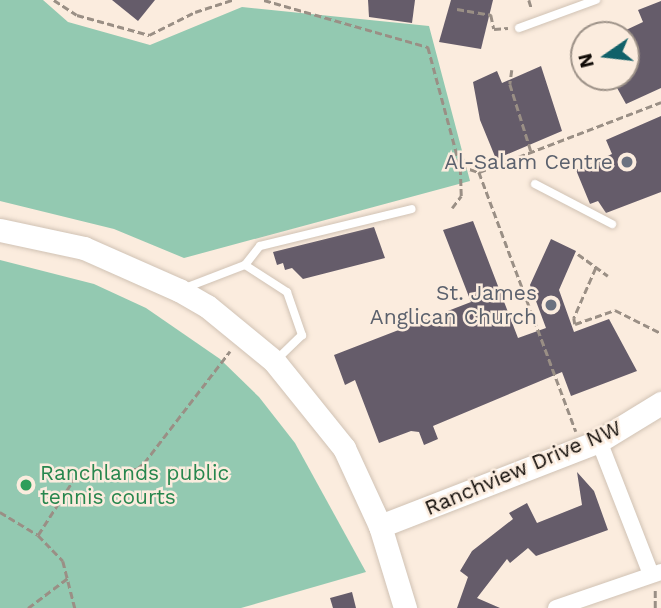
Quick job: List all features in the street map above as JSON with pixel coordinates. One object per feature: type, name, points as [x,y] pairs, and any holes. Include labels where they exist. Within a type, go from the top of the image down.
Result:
[{"type":"street","points":[[0,230],[84,248],[179,290],[245,335],[274,361],[344,448],[380,526],[405,608]]},
{"type":"street","name":"Ranchview Drive NW","points":[[380,526],[591,444],[661,403]]},
{"type":"street","points":[[556,608],[655,572],[591,444]]},
{"type":"lane","points":[[519,28],[596,0]]},
{"type":"lane","points":[[535,184],[612,223]]},
{"type":"lane","points":[[179,290],[245,265],[260,246],[412,209]]},
{"type":"lane","points":[[245,265],[287,292],[302,335],[274,361]]},
{"type":"path","points":[[54,0],[77,15],[149,35],[195,12],[233,0]]},
{"type":"path","points":[[264,0],[428,47],[460,166],[461,196],[452,208]]},
{"type":"path","points":[[457,9],[491,15],[494,29],[519,28]]},
{"type":"path","points":[[512,70],[510,84],[531,152]]},
{"type":"path","points":[[460,166],[479,173],[661,102]]},
{"type":"path","points":[[479,173],[591,444]]},
{"type":"path","points":[[578,254],[608,276]]},
{"type":"path","points":[[596,268],[573,318],[575,324],[615,310],[661,333]]},
{"type":"path","points":[[38,535],[74,479],[92,469],[137,470],[245,335]]},
{"type":"path","points":[[0,512],[38,535],[63,561],[75,608]]},
{"type":"path","points":[[28,608],[69,577]]},
{"type":"green space","points":[[0,0],[43,0],[68,22],[150,45],[242,7],[429,26],[470,181],[184,258],[114,229],[0,201]]},
{"type":"green space","points":[[0,260],[94,284],[146,308],[220,359],[259,397],[295,443],[366,572],[241,608],[0,608]]},
{"type":"building","points":[[112,0],[155,0],[138,21]]},
{"type":"building","points":[[368,0],[415,0],[412,23],[369,17]]},
{"type":"building","points":[[451,0],[493,0],[481,49],[439,42]]},
{"type":"building","points":[[661,1],[661,88],[626,104],[619,91],[640,91],[640,23],[643,22],[638,10]]},
{"type":"building","points":[[541,66],[562,131],[496,159],[480,120],[473,82],[497,71],[502,83]]},
{"type":"building","name":"Al-Salam Centre","points":[[661,116],[661,192],[606,213],[598,201],[590,204],[576,170],[612,154],[606,140]]},
{"type":"building","points":[[473,221],[518,338],[546,328],[530,285],[551,239],[576,251],[559,290],[574,332],[609,319],[637,371],[571,396],[562,372],[433,426],[438,439],[424,445],[419,432],[411,431],[379,443],[355,380],[345,385],[334,355],[471,302],[443,230]]},
{"type":"building","points":[[374,227],[385,258],[303,279],[292,268],[285,270],[283,263],[277,265],[273,252]]},
{"type":"building","points":[[577,472],[594,491],[608,530],[536,556],[528,548],[510,563],[507,559],[477,598],[500,608],[457,608],[468,577],[460,571],[472,551],[513,519],[509,513],[527,503],[537,523],[582,505]]},
{"type":"building","points":[[352,592],[356,608],[333,608],[330,598]]},
{"type":"place","name":"Al-Salam Centre","points":[[627,162]]},
{"type":"place","name":"St. James Anglican Church","points":[[551,305]]},
{"type":"place","name":"Ranchlands public tennis courts","points":[[26,485]]}]
